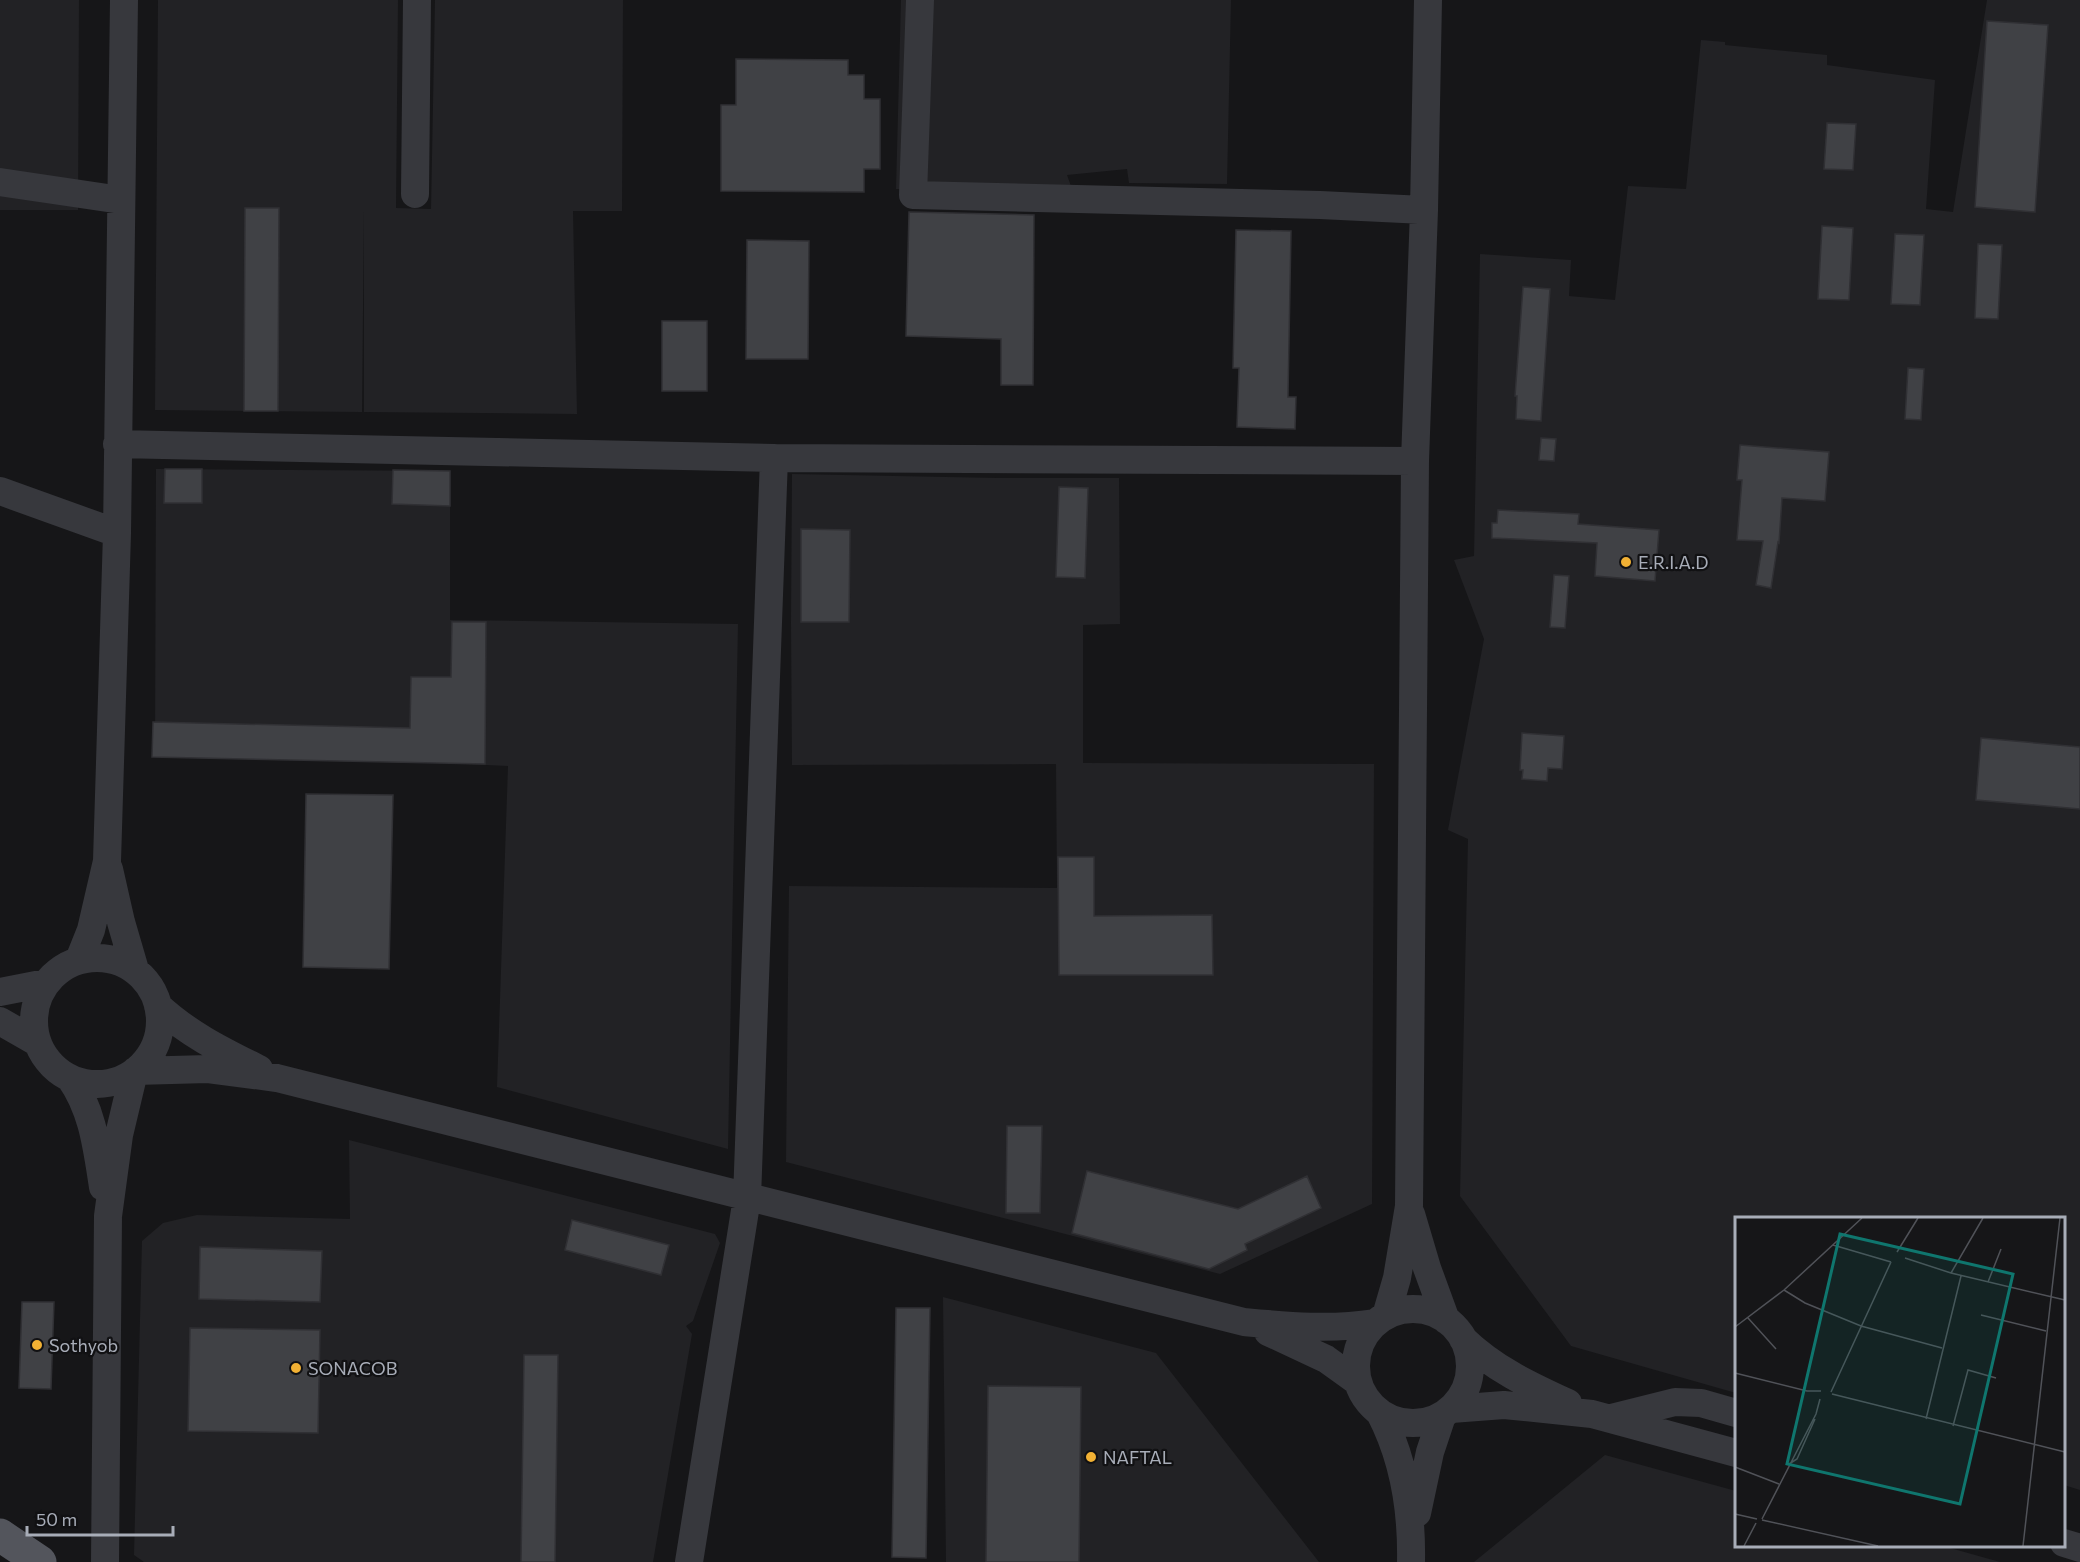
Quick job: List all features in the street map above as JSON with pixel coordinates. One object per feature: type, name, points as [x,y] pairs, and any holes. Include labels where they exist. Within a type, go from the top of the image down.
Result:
[{"type":"main road","points":[[0,1535],[40,1562]]},
{"type":"street","points":[[79,960],[91,930],[107,861],[117,533],[124,0]]},
{"type":"street","points":[[415,194],[417,0]]},
{"type":"street","points":[[920,0],[913,195],[1320,205],[1424,210]]},
{"type":"street","points":[[1428,0],[1424,210],[1415,461],[1409,1206],[1397,1278],[1380,1319],[1367,1333],[1357,1356],[1358,1382],[1366,1399],[1380,1413],[1391,1419],[1417,1424],[1447,1413],[1504,1405],[1600,1416],[1735,1452]]},
{"type":"street","points":[[0,182],[121,200]]},
{"type":"street","points":[[117,444],[774,458],[1415,461]]},
{"type":"street","points":[[689,1562],[747,1198],[774,458]]},
{"type":"street","points":[[0,491],[117,533]]},
{"type":"street","points":[[107,861],[135,970]]},
{"type":"street","points":[[70,1078],[96,1084],[122,1079],[145,1062],[157,1040],[160,1027],[158,1006],[152,989],[135,970],[125,964],[102,957],[79,960],[66,965],[46,983],[36,1006],[35,1031],[38,1043],[51,1064],[70,1078],[79,1091],[91,1123],[108,1216]]},
{"type":"street","points":[[0,992],[46,983]]},
{"type":"street","points":[[158,1006],[196,1036],[277,1078]]},
{"type":"street","points":[[0,1021],[38,1043]]},
{"type":"street","points":[[134,1072],[208,1069],[277,1078],[1244,1322],[1306,1328],[1341,1327],[1380,1319],[1404,1310],[1423,1310],[1455,1329],[1483,1357],[1505,1372],[1600,1416],[1675,1402],[1701,1403],[1735,1412]]},
{"type":"street","points":[[105,1562],[108,1216],[119,1136],[134,1072]]},
{"type":"street","points":[[1409,1206],[1427,1268],[1470,1363],[1466,1388],[1447,1413],[1425,1470],[1412,1551]]},
{"type":"street","points":[[1244,1322],[1317,1355],[1358,1382]]},
{"type":"street","points":[[1380,1413],[1402,1468],[1412,1551]]},
{"type":"shaded area","points":[[0,0],[79,0],[78,210],[0,210]]},
{"type":"shaded area","points":[[158,0],[398,0],[396,208],[431,209],[435,0],[623,0],[622,211],[573,211],[577,414],[364,412],[364,209],[362,412],[155,410]]},
{"type":"shaded area","points":[[901,0],[1231,0],[1227,184],[1129,183],[1127,169],[1067,175],[1072,189],[896,189]]},
{"type":"shaded area","points":[[1987,0],[2080,0],[2080,1490],[2065,1485],[2065,1217],[1735,1217],[1735,1393],[1571,1346],[1460,1196],[1468,839],[1448,830],[1484,639],[1454,560],[1474,556],[1480,254],[1571,260],[1569,296],[1615,300],[1628,186],[1686,189],[1701,40],[1725,42],[1725,45],[1827,55],[1827,65],[1935,80],[1926,209],[1953,212]]},
{"type":"shaded area","points":[[156,469],[450,471],[450,620],[738,624],[728,1149],[497,1087],[508,766],[152,757],[155,755]]},
{"type":"shaded area","points":[[792,474],[1119,478],[1120,624],[1083,625],[1083,763],[1374,764],[1372,1204],[1220,1274],[786,1162],[789,886],[1057,888],[1056,764],[792,765]]},
{"type":"shaded area","points":[[349,1140],[715,1234],[720,1243],[693,1321],[686,1326],[692,1334],[653,1562],[144,1562],[134,1555],[142,1241],[163,1223],[197,1215],[350,1219]]},
{"type":"shaded area","name":"NAFTAL","points":[[943,1297],[1156,1353],[1319,1562],[946,1562]]},
{"type":"shaded area","points":[[1605,1455],[1735,1491],[1735,1547],[1947,1547],[2000,1562],[1474,1562]]},
{"type":"building","points":[[1987,21],[2048,25],[2035,212],[1975,207]]},
{"type":"building","points":[[736,59],[848,60],[848,75],[864,75],[864,99],[880,99],[880,169],[864,169],[864,192],[721,191],[721,105],[736,105]]},
{"type":"building","points":[[1827,123],[1856,124],[1853,170],[1824,169]]},
{"type":"building","points":[[245,208],[279,208],[278,411],[244,411]]},
{"type":"building","points":[[909,212],[1034,215],[1033,385],[1001,385],[1001,339],[906,336]]},
{"type":"building","points":[[1822,226],[1853,228],[1849,300],[1818,299]]},
{"type":"building","points":[[1236,230],[1291,231],[1288,397],[1296,397],[1295,429],[1237,427],[1239,368],[1233,368]]},
{"type":"building","points":[[1895,234],[1924,235],[1920,305],[1891,304]]},
{"type":"building","points":[[747,240],[809,241],[808,359],[746,359]]},
{"type":"building","points":[[1978,244],[2002,245],[1998,319],[1975,318]]},
{"type":"building","points":[[1523,287],[1550,289],[1541,421],[1516,419],[1517,396],[1515,396]]},
{"type":"building","points":[[662,321],[707,321],[707,391],[662,391]]},
{"type":"building","points":[[1908,368],[1924,369],[1921,420],[1905,419]]},
{"type":"building","points":[[1541,438],[1556,439],[1554,461],[1539,460]]},
{"type":"building","points":[[1740,445],[1829,452],[1825,501],[1782,498],[1779,543],[1771,588],[1756,585],[1763,541],[1737,540],[1742,480],[1737,480]]},
{"type":"building","points":[[165,469],[202,469],[202,503],[164,503]]},
{"type":"building","points":[[393,470],[450,471],[450,506],[392,504]]},
{"type":"building","points":[[1059,487],[1088,488],[1085,578],[1056,577]]},
{"type":"building","points":[[1498,510],[1579,514],[1578,524],[1659,530],[1655,581],[1595,576],[1597,543],[1492,538],[1492,523],[1497,523]]},
{"type":"building","points":[[801,529],[850,530],[849,622],[801,622]]},
{"type":"building","points":[[1554,575],[1569,576],[1565,628],[1550,627]]},
{"type":"building","points":[[452,622],[486,622],[485,764],[152,757],[153,722],[410,728],[411,677],[451,677]]},
{"type":"building","points":[[1522,733],[1564,736],[1562,769],[1548,768],[1547,781],[1522,779],[1523,770],[1520,770]]},
{"type":"building","points":[[1981,738],[2080,747],[2080,809],[1976,800]]},
{"type":"building","points":[[306,794],[393,795],[389,969],[303,967]]},
{"type":"building","points":[[1058,857],[1094,857],[1094,916],[1212,915],[1213,975],[1059,975]]},
{"type":"building","points":[[1007,1126],[1042,1126],[1040,1213],[1006,1213]]},
{"type":"building","points":[[1087,1171],[1238,1209],[1307,1176],[1321,1208],[1245,1244],[1247,1250],[1209,1269],[1072,1233]]},
{"type":"building","points":[[572,1220],[669,1245],[661,1275],[565,1250]]},
{"type":"building","points":[[200,1247],[322,1251],[320,1302],[199,1299]]},
{"type":"building","name":"Sothyob","points":[[22,1302],[54,1302],[51,1389],[19,1388]]},
{"type":"building","points":[[896,1308],[930,1308],[926,1558],[892,1557]]},
{"type":"building","points":[[190,1328],[320,1330],[318,1433],[188,1431]]},
{"type":"building","points":[[524,1355],[558,1355],[555,1562],[521,1562]]},
{"type":"building","points":[[988,1386],[1081,1387],[1079,1562],[986,1562]]},
{"type":"place","name":"E.R.I.A.D","points":[[1626,562]]},
{"type":"place","name":"Sothyob","points":[[37,1345]]},
{"type":"place","name":"SONACOB","points":[[296,1368]]},
{"type":"place","name":"NAFTAL","points":[[1091,1457]]}]
